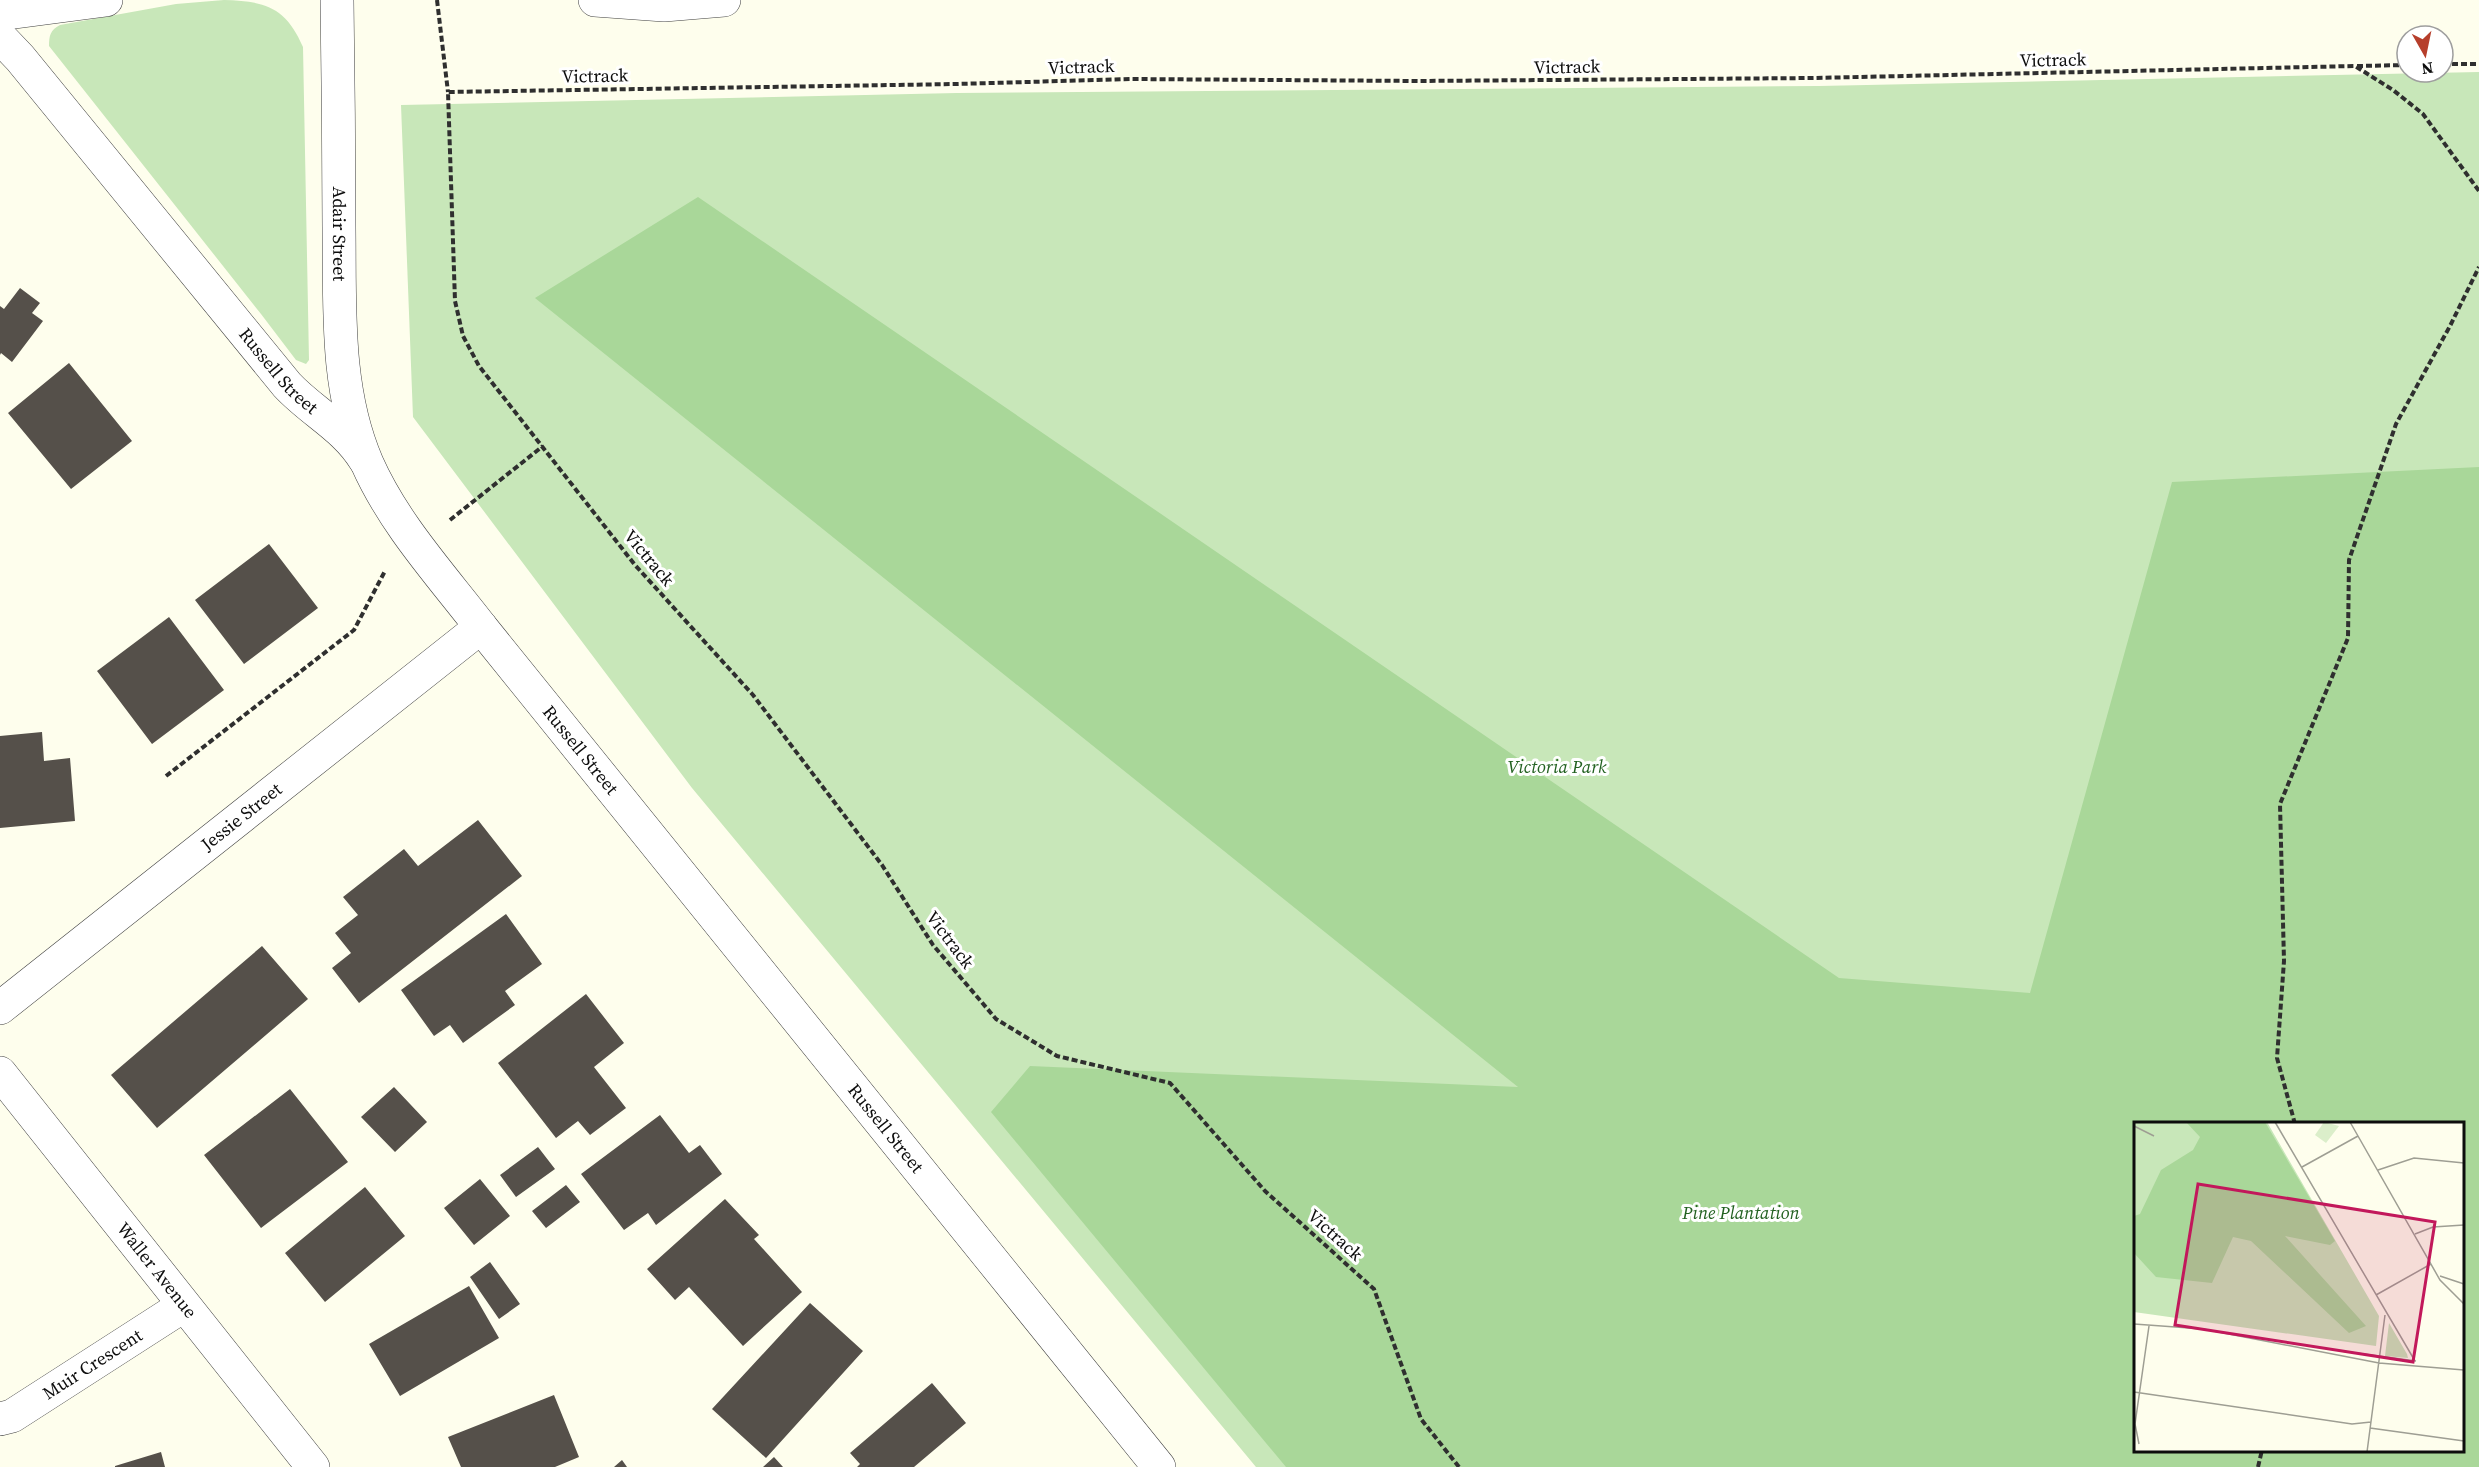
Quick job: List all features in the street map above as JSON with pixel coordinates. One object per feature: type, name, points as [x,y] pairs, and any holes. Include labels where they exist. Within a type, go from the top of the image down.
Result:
[{"type":"street","points":[[0,14],[106,0]]},
{"type":"street","name":"Adair Street","points":[[337,0],[342,361],[347,400],[368,464]]},
{"type":"street","points":[[594,0],[664,5],[724,0]]},
{"type":"street","name":"Russell Street","points":[[0,37],[28,68],[287,385],[307,404],[341,429],[358,448],[390,505],[416,544],[481,627],[1159,1467]]},
{"type":"street","name":"Jessie Street","points":[[0,1008],[481,627]]},
{"type":"street","name":"Waller Avenue","points":[[0,1073],[313,1467]]},
{"type":"street","name":"Muir Crescent","points":[[0,1419],[12,1416],[183,1306]]},
{"type":"path","points":[[437,0],[448,92]]},
{"type":"path","points":[[2455,64],[2479,64]]},
{"type":"path","name":"Victrack","points":[[1460,1467],[1421,1419],[1374,1288],[1266,1191],[1170,1083],[1057,1056],[996,1019],[933,945],[882,865],[753,695],[635,565],[479,366],[470,352],[458,320],[450,197],[448,92],[1131,79],[1418,81],[1825,78],[2395,65]]},
{"type":"path","points":[[2355,66],[2393,90],[2423,114],[2479,191]]},
{"type":"path","points":[[2294,1122],[2277,1058],[2284,961],[2280,804],[2348,638],[2349,560],[2396,424],[2450,326],[2479,267]]},
{"type":"path","points":[[166,776],[354,630],[389,563],[543,446]]},
{"type":"path","points":[[2259,1467],[2262,1452]]},
{"type":"green space","points":[[224,0],[251,2],[272,9],[289,23],[303,47],[309,360],[306,364],[296,360],[49,46],[51,34],[60,25],[176,4]]},
{"type":"green space","name":"Victoria Park","points":[[2479,72],[2479,1467],[1256,1467],[692,788],[413,417],[401,105],[957,93],[1819,86],[2395,74],[2395,84],[2455,84],[2455,73]]},
{"type":"green space","name":"Pine Plantation","points":[[698,197],[1839,978],[2030,993],[2172,482],[2479,467],[2479,1467],[1286,1467],[991,1112],[1030,1066],[1518,1087],[535,298]]},
{"type":"building","points":[[20,288],[40,303],[32,313],[43,321],[12,362],[1,353],[0,355],[0,306],[4,309]]},
{"type":"building","points":[[69,363],[132,441],[71,489],[8,413]]},
{"type":"building","points":[[269,544],[318,608],[244,664],[195,600]]},
{"type":"building","points":[[169,617],[224,690],[152,744],[97,671]]},
{"type":"building","points":[[42,732],[44,761],[70,758],[75,821],[0,828],[0,736]]},
{"type":"building","points":[[478,820],[522,876],[359,1003],[332,968],[351,953],[335,933],[358,915],[343,897],[404,849],[418,866]]},
{"type":"building","points":[[506,914],[542,964],[505,991],[515,1005],[463,1043],[450,1025],[434,1036],[401,990]]},
{"type":"building","points":[[262,946],[308,999],[157,1128],[111,1075]]},
{"type":"building","points":[[586,994],[624,1043],[594,1067],[626,1108],[590,1135],[578,1121],[556,1138],[498,1063]]},
{"type":"building","points":[[394,1087],[427,1122],[395,1152],[361,1117]]},
{"type":"building","points":[[290,1089],[348,1162],[261,1228],[204,1155]]},
{"type":"building","points":[[660,1115],[689,1153],[700,1145],[722,1174],[656,1225],[648,1213],[624,1230],[581,1174]]},
{"type":"building","points":[[538,1147],[555,1169],[516,1197],[500,1175]]},
{"type":"building","points":[[480,1179],[510,1216],[474,1245],[444,1208]]},
{"type":"building","points":[[566,1185],[580,1202],[546,1228],[532,1211]]},
{"type":"building","points":[[365,1187],[405,1236],[325,1302],[285,1253]]},
{"type":"building","points":[[725,1199],[759,1235],[754,1239],[802,1292],[743,1346],[689,1287],[675,1300],[647,1269]]},
{"type":"building","points":[[490,1262],[520,1304],[499,1319],[470,1277]]},
{"type":"building","points":[[469,1286],[499,1338],[400,1396],[369,1344]]},
{"type":"building","points":[[810,1303],[863,1351],[766,1458],[712,1409]]},
{"type":"building","points":[[932,1383],[966,1423],[914,1467],[857,1467],[860,1464],[850,1453]]},
{"type":"building","points":[[554,1395],[579,1457],[555,1467],[461,1467],[448,1437]]},
{"type":"building","points":[[161,1452],[165,1467],[115,1467],[115,1466]]},
{"type":"building","points":[[774,1457],[783,1467],[763,1467]]},
{"type":"building","points":[[622,1460],[627,1467],[614,1467]]}]
